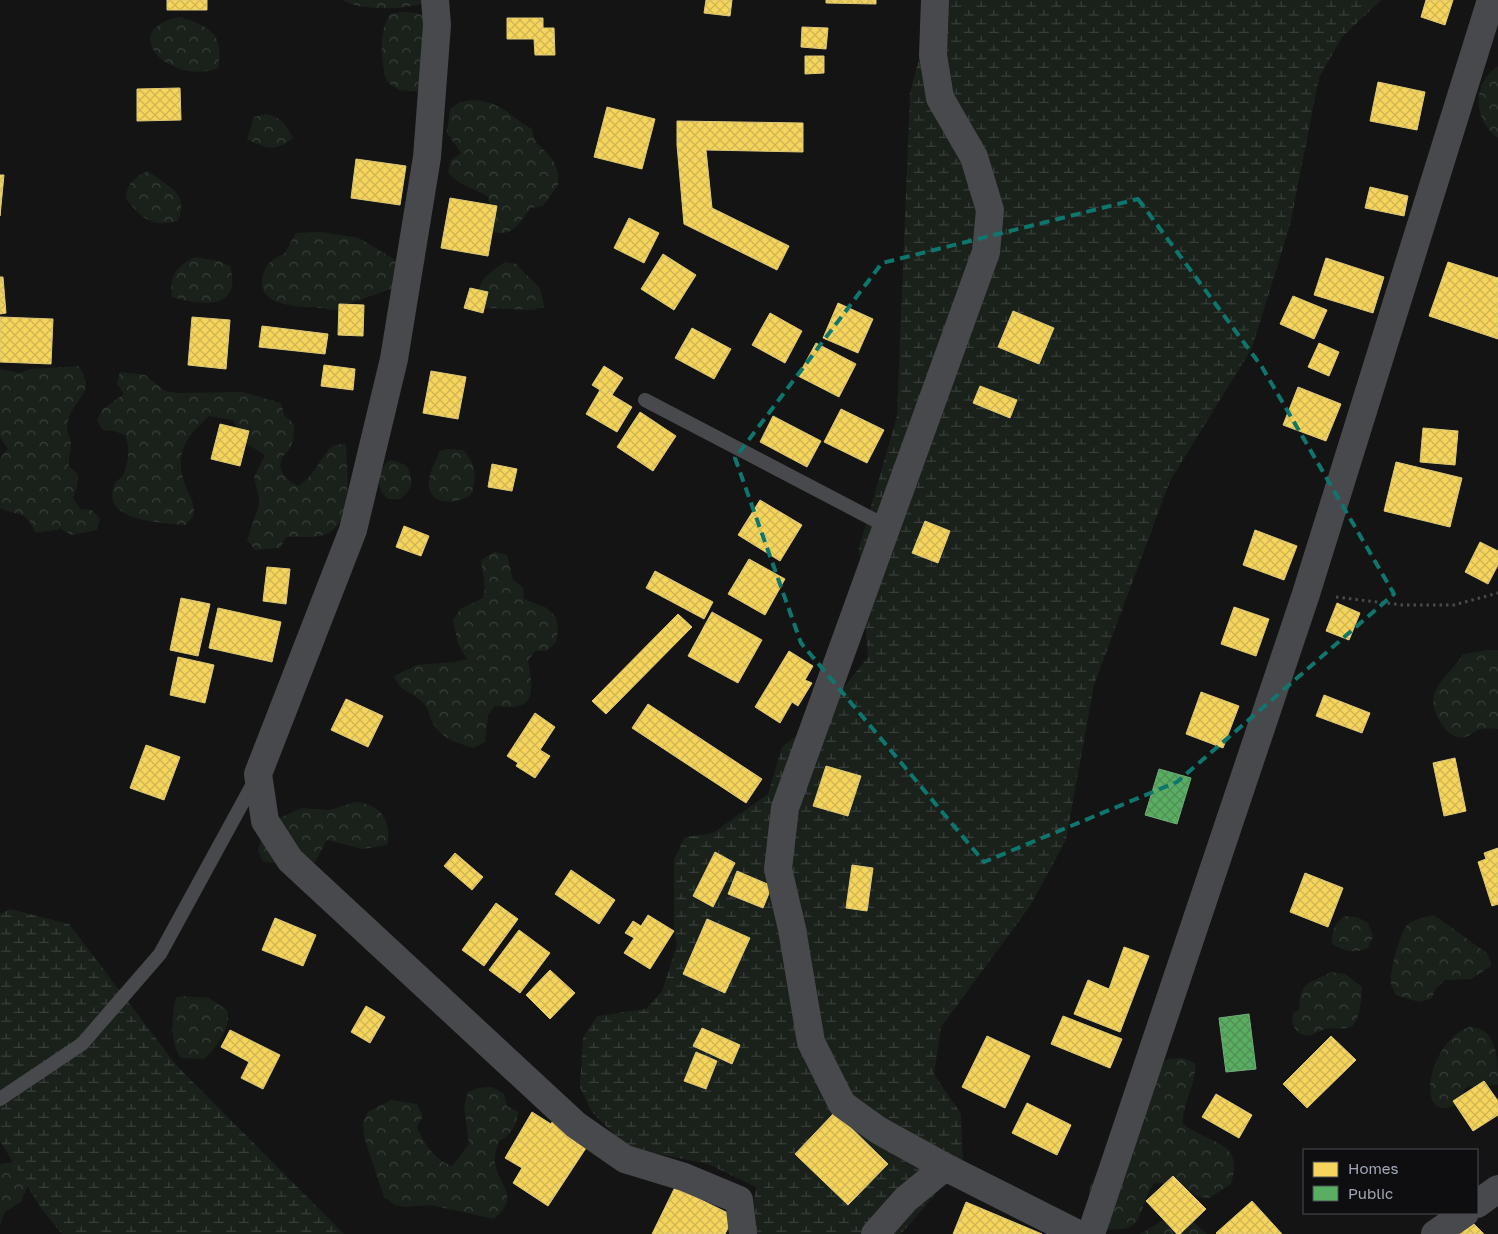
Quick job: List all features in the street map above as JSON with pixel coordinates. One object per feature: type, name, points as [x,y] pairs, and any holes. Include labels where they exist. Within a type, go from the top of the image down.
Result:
[{"type":"street","points":[[435,0],[437,25],[427,157],[394,359],[353,530],[258,774],[265,821],[290,860],[576,1125],[625,1159],[684,1176],[739,1200],[743,1234]]},
{"type":"street","points":[[935,0],[933,56],[940,98],[974,157],[990,210],[986,252],[785,808],[778,869],[792,928],[811,1042],[842,1104],[878,1130],[945,1167],[1078,1234]]},
{"type":"street","points":[[1091,1234],[1306,594],[1491,0]]},
{"type":"street","points":[[874,1234],[906,1199],[945,1167]]},
{"type":"street","points":[[1478,1203],[1498,1189]]},
{"type":"street","points":[[1435,1234],[1464,1214]]},
{"type":"lane","points":[[645,400],[886,526]]},
{"type":"lane","points":[[0,1099],[82,1044],[160,954],[258,774]]},
{"type":"path","points":[[1306,594],[1402,605],[1454,605],[1498,594]]},
{"type":"highlighted area","points":[[1138,199],[1262,367],[1394,594],[1177,782],[984,862],[801,643],[735,458],[882,263]]},
{"type":"green space","points":[[343,0],[429,0],[422,4],[399,8],[372,8],[350,4]]},
{"type":"green space","points":[[934,0],[1381,0],[1342,37],[1319,78],[1290,225],[1252,348],[1170,481],[1094,685],[1066,840],[1030,906],[941,1027],[934,1074],[961,1114],[963,1162],[901,1234],[748,1234],[756,1187],[708,1164],[628,1148],[591,1111],[580,1087],[583,1038],[597,1016],[646,1009],[662,991],[677,945],[674,931],[674,860],[685,837],[713,833],[768,794],[782,747],[820,717],[868,657],[859,548],[897,416],[910,93]]},
{"type":"green space","points":[[403,12],[417,13],[429,18],[423,92],[399,90],[387,82],[385,74],[382,38],[386,22],[390,14]]},
{"type":"green space","points":[[181,17],[207,28],[213,33],[219,46],[218,68],[200,72],[183,70],[168,63],[156,54],[151,43],[152,33],[161,23]]},
{"type":"green space","points":[[1498,66],[1498,138],[1484,122],[1478,102],[1483,82]]},
{"type":"green space","points":[[473,100],[499,107],[532,129],[535,141],[553,160],[558,172],[558,185],[543,206],[531,208],[516,227],[507,232],[493,232],[488,197],[457,181],[448,172],[451,160],[461,153],[447,133],[450,109],[460,102]]},
{"type":"green space","points":[[266,114],[276,117],[283,122],[293,138],[271,148],[247,139],[254,117]]},
{"type":"green space","points":[[148,171],[169,186],[179,196],[181,211],[178,221],[161,223],[148,220],[126,199],[132,182]]},
{"type":"green space","points":[[321,232],[359,238],[405,266],[403,285],[353,302],[344,310],[292,306],[272,300],[262,286],[264,271],[268,265],[276,257],[284,254],[296,233]]},
{"type":"green space","points":[[195,257],[219,261],[230,266],[232,281],[230,291],[225,298],[216,302],[206,303],[172,297],[171,290],[175,272],[183,264]]},
{"type":"green space","points":[[505,262],[517,264],[535,282],[541,291],[544,307],[532,310],[485,308],[478,299],[482,281],[489,273]]},
{"type":"green space","points":[[79,366],[84,375],[85,389],[71,413],[67,428],[71,444],[69,467],[78,474],[73,498],[80,509],[92,510],[100,519],[97,530],[72,535],[61,529],[35,533],[29,520],[25,517],[0,508],[0,458],[8,449],[0,437],[0,369],[19,373],[31,369]]},
{"type":"green space","points":[[120,372],[145,375],[165,391],[178,393],[243,392],[281,403],[284,415],[294,424],[294,436],[289,449],[282,458],[281,468],[287,479],[298,486],[309,477],[333,445],[346,444],[347,497],[340,522],[332,531],[320,536],[286,537],[280,548],[255,550],[247,540],[260,502],[254,477],[265,455],[244,442],[233,420],[209,416],[192,433],[183,450],[181,459],[183,480],[194,509],[186,525],[150,521],[124,513],[116,506],[112,497],[115,484],[123,474],[127,463],[127,440],[125,435],[114,431],[102,430],[97,419],[103,409],[124,394],[117,384]]},
{"type":"green space","points":[[447,449],[463,450],[473,465],[475,477],[471,495],[458,501],[450,502],[437,499],[429,489],[429,481],[435,462],[440,451]]},
{"type":"green space","points":[[391,460],[406,465],[411,479],[408,491],[400,499],[388,499],[379,483],[382,468]]},
{"type":"green space","points":[[494,552],[507,555],[513,580],[523,587],[524,599],[547,608],[556,617],[558,629],[556,642],[547,651],[535,651],[528,661],[531,683],[529,698],[525,703],[518,706],[495,706],[488,715],[485,742],[473,748],[449,739],[439,732],[424,704],[417,697],[399,686],[394,676],[417,665],[467,659],[458,644],[453,620],[460,609],[483,598],[484,584],[481,560]]},
{"type":"green space","points":[[1498,650],[1498,729],[1479,730],[1462,738],[1450,734],[1444,728],[1435,712],[1433,702],[1438,686],[1463,654]]},
{"type":"green space","points":[[355,802],[372,806],[383,815],[388,828],[387,845],[363,849],[327,840],[315,862],[302,865],[263,862],[258,851],[261,840],[277,819],[302,808],[330,810]]},
{"type":"green space","points":[[10,909],[69,924],[177,1066],[344,1234],[62,1234],[41,1208],[0,1141],[0,914]]},
{"type":"green space","points":[[1434,915],[1488,954],[1491,966],[1471,979],[1445,980],[1436,988],[1431,999],[1419,1002],[1396,995],[1391,984],[1392,971],[1405,928],[1408,924],[1420,918]]},
{"type":"green space","points":[[1344,916],[1357,917],[1368,923],[1373,936],[1368,948],[1350,951],[1332,944],[1334,929]]},
{"type":"green space","points":[[1331,972],[1345,974],[1362,987],[1357,1018],[1353,1025],[1347,1028],[1329,1028],[1312,1035],[1302,1035],[1296,1030],[1292,1018],[1293,1013],[1299,1010],[1304,987]]},
{"type":"green space","points":[[181,996],[209,998],[227,1010],[227,1023],[222,1037],[204,1059],[181,1058],[177,1052],[173,1037],[172,1021],[176,998]]},
{"type":"green space","points":[[1470,1027],[1486,1033],[1495,1047],[1498,1085],[1468,1086],[1464,1090],[1460,1103],[1445,1108],[1435,1104],[1431,1094],[1431,1080],[1435,1063],[1444,1048],[1456,1035]]},
{"type":"green space","points":[[1182,1058],[1195,1063],[1194,1079],[1183,1116],[1183,1124],[1222,1145],[1229,1151],[1233,1159],[1234,1169],[1231,1184],[1209,1198],[1198,1197],[1178,1184],[1154,1183],[1134,1224],[1124,1229],[1106,1230],[1089,1216],[1089,1190],[1111,1139],[1158,1065],[1168,1059]]},
{"type":"green space","points":[[492,1087],[504,1094],[507,1106],[518,1112],[513,1130],[499,1141],[495,1158],[495,1164],[507,1198],[502,1211],[494,1219],[431,1205],[406,1207],[395,1205],[384,1197],[364,1137],[363,1123],[368,1112],[391,1100],[417,1104],[423,1116],[417,1127],[423,1139],[435,1156],[452,1166],[469,1144],[464,1106],[468,1092],[479,1088]]},
{"type":"green space","points":[[14,1162],[31,1178],[21,1202],[5,1212],[0,1225],[0,1164]]},
{"type":"green space","points":[[1184,1214],[1207,1234],[1140,1234],[1171,1216]]},
{"type":"building: Homes","points":[[167,0],[207,0],[207,10],[167,10]]},
{"type":"building: Homes","points":[[706,0],[732,0],[730,16],[704,13]]},
{"type":"building: Homes","points":[[826,0],[876,0],[876,4],[826,3]]},
{"type":"building: Homes","points":[[1426,0],[1453,0],[1445,25],[1421,17]]},
{"type":"building: Homes","points":[[507,18],[543,18],[543,28],[554,28],[555,55],[535,55],[534,39],[507,39]]},
{"type":"building: Homes","points":[[802,27],[828,28],[826,49],[801,47]]},
{"type":"building: Homes","points":[[805,56],[824,56],[824,73],[805,74]]},
{"type":"building: Homes","points":[[1378,82],[1425,92],[1417,130],[1370,121]]},
{"type":"building: Homes","points":[[180,88],[181,120],[137,121],[137,89]]},
{"type":"building: Homes","points":[[607,107],[655,119],[642,169],[594,157]]},
{"type":"building: Homes","points":[[677,121],[803,123],[803,152],[706,150],[712,208],[789,246],[777,270],[684,224],[677,145]]},
{"type":"building: Homes","points":[[356,159],[406,166],[400,205],[351,198]]},
{"type":"building: Homes","points":[[0,175],[4,175],[0,216]]},
{"type":"building: Homes","points":[[1370,187],[1408,196],[1404,216],[1365,208]]},
{"type":"building: Homes","points":[[450,198],[497,206],[488,256],[441,248]]},
{"type":"building: Homes","points":[[629,218],[659,233],[644,263],[614,248]]},
{"type":"building: Homes","points":[[663,254],[696,275],[674,310],[641,289]]},
{"type":"building: Homes","points":[[1326,258],[1384,277],[1373,313],[1314,295]]},
{"type":"building: Homes","points":[[1448,262],[1498,278],[1498,339],[1429,316]]},
{"type":"building: Homes","points":[[0,277],[3,277],[6,313],[0,314]]},
{"type":"building: Homes","points":[[470,288],[488,292],[483,313],[464,308]]},
{"type":"building: Homes","points":[[1293,296],[1327,310],[1314,339],[1280,324]]},
{"type":"building: Homes","points":[[838,303],[873,319],[858,353],[823,338]]},
{"type":"building: Homes","points":[[339,304],[364,305],[363,336],[338,335]]},
{"type":"building: Homes","points":[[1013,311],[1054,328],[1039,364],[998,347]]},
{"type":"building: Homes","points":[[770,313],[802,331],[785,363],[752,345]]},
{"type":"building: Homes","points":[[0,317],[53,319],[51,364],[0,362]]},
{"type":"building: Homes","points":[[192,317],[230,320],[226,369],[188,365]]},
{"type":"building: Homes","points":[[262,326],[328,334],[325,354],[259,347]]},
{"type":"building: Homes","points":[[692,328],[731,349],[714,379],[675,358]]},
{"type":"building: Homes","points":[[816,343],[856,364],[839,397],[798,376]]},
{"type":"building: Homes","points":[[1319,343],[1339,352],[1329,376],[1308,367]]},
{"type":"building: Homes","points":[[324,365],[355,369],[353,390],[321,386]]},
{"type":"building: Homes","points":[[604,366],[623,378],[612,395],[632,407],[617,432],[586,414],[600,390],[592,385]]},
{"type":"building: Homes","points":[[431,371],[466,377],[458,419],[423,413]]},
{"type":"building: Homes","points":[[980,386],[1017,400],[1010,418],[973,403]]},
{"type":"building: Homes","points":[[1298,387],[1341,404],[1326,441],[1283,425]]},
{"type":"building: Homes","points":[[841,409],[884,430],[867,463],[824,442]]},
{"type":"building: Homes","points":[[640,412],[676,436],[653,471],[617,447]]},
{"type":"building: Homes","points":[[773,416],[821,441],[807,467],[760,442]]},
{"type":"building: Homes","points":[[220,424],[249,431],[240,466],[211,459]]},
{"type":"building: Homes","points":[[1423,428],[1458,431],[1455,465],[1420,462]]},
{"type":"building: Homes","points":[[1396,462],[1462,478],[1450,527],[1384,511]]},
{"type":"building: Homes","points":[[492,464],[517,469],[512,491],[488,487]]},
{"type":"building: Homes","points":[[760,500],[802,525],[780,561],[738,535]]},
{"type":"building: Homes","points":[[925,521],[950,531],[938,563],[912,553]]},
{"type":"building: Homes","points":[[404,526],[429,536],[421,556],[396,547]]},
{"type":"building: Homes","points":[[1255,530],[1297,546],[1284,580],[1243,565]]},
{"type":"building: Homes","points":[[1480,542],[1498,551],[1498,565],[1488,584],[1465,572]]},
{"type":"building: Homes","points":[[749,559],[785,579],[765,615],[728,594]]},
{"type":"building: Homes","points":[[267,567],[290,569],[286,604],[263,601]]},
{"type":"building: Homes","points":[[655,571],[713,602],[704,619],[646,588]]},
{"type":"building: Homes","points":[[181,598],[210,604],[198,656],[170,650]]},
{"type":"building: Homes","points":[[1337,603],[1360,613],[1349,640],[1326,631]]},
{"type":"building: Homes","points":[[1234,607],[1269,619],[1256,656],[1221,644]]},
{"type":"building: Homes","points":[[218,608],[281,622],[272,662],[209,648]]},
{"type":"building: Homes","points":[[712,612],[762,640],[738,683],[688,656]]},
{"type":"building: Homes","points":[[678,614],[692,627],[606,714],[592,701]]},
{"type":"building: Homes","points":[[789,651],[813,666],[805,680],[812,683],[798,706],[792,702],[780,723],[755,707]]},
{"type":"building: Homes","points":[[178,657],[214,665],[205,703],[170,695]]},
{"type":"building: Homes","points":[[1201,692],[1239,706],[1223,748],[1186,734]]},
{"type":"building: Homes","points":[[1324,695],[1370,713],[1362,733],[1316,716]]},
{"type":"building: Homes","points":[[346,699],[383,716],[368,747],[331,730]]},
{"type":"building: Homes","points":[[648,704],[762,779],[746,803],[632,728]]},
{"type":"building: Homes","points":[[535,713],[555,727],[540,750],[550,756],[535,778],[516,766],[518,763],[507,756]]},
{"type":"building: Homes","points":[[146,745],[180,757],[164,800],[130,788]]},
{"type":"building: Homes","points":[[1455,758],[1466,811],[1444,816],[1433,763]]},
{"type":"building: Homes","points":[[826,766],[861,776],[848,816],[813,806]]},
{"type":"building: Homes","points":[[1498,848],[1498,904],[1492,906],[1478,862],[1486,859],[1484,853]]},
{"type":"building: Homes","points":[[715,852],[735,863],[713,907],[693,896]]},
{"type":"building: Homes","points":[[455,853],[483,877],[472,890],[444,866]]},
{"type":"building: Homes","points":[[852,865],[873,868],[867,911],[846,908]]},
{"type":"building: Homes","points":[[571,870],[615,900],[599,924],[555,894]]},
{"type":"building: Homes","points":[[737,871],[772,886],[763,908],[728,894]]},
{"type":"building: Homes","points":[[1305,873],[1343,888],[1328,927],[1290,912]]},
{"type":"building: Homes","points":[[496,903],[518,919],[484,966],[462,950]]},
{"type":"building: Homes","points":[[648,915],[674,931],[650,969],[624,953],[634,938],[625,933],[633,921],[641,926]]},
{"type":"building: Homes","points":[[275,918],[316,935],[303,966],[262,950]]},
{"type":"building: Homes","points":[[707,919],[750,938],[725,993],[683,974]]},
{"type":"building: Homes","points":[[519,930],[550,953],[520,993],[489,970]]},
{"type":"building: Homes","points":[[1124,947],[1149,956],[1120,1032],[1074,1014],[1088,980],[1109,989]]},
{"type":"building: Homes","points":[[550,970],[575,993],[550,1019],[526,995]]},
{"type":"building: Homes","points":[[366,1006],[385,1017],[370,1043],[351,1032]]},
{"type":"building: Homes","points":[[1063,1016],[1122,1039],[1110,1068],[1051,1044]]},
{"type":"building: Homes","points":[[702,1028],[740,1045],[732,1064],[693,1046]]},
{"type":"building: Homes","points":[[230,1030],[280,1055],[263,1089],[241,1078],[249,1062],[221,1047]]},
{"type":"building: Homes","points":[[987,1036],[1030,1056],[1005,1108],[962,1087]]},
{"type":"building: Homes","points":[[1331,1036],[1356,1060],[1307,1108],[1283,1084]]},
{"type":"building: Homes","points":[[696,1052],[717,1061],[706,1089],[684,1081]]},
{"type":"building: Homes","points":[[1484,1081],[1498,1101],[1498,1115],[1473,1131],[1453,1101]]},
{"type":"building: Homes","points":[[1216,1094],[1252,1115],[1239,1138],[1202,1117]]},
{"type":"building: Homes","points":[[1027,1103],[1071,1125],[1057,1155],[1012,1133]]},
{"type":"building: Homes","points":[[532,1112],[551,1124],[552,1122],[588,1145],[548,1206],[513,1183],[522,1168],[505,1158]]},
{"type":"building: Homes","points":[[835,1112],[888,1164],[848,1205],[795,1154]]},
{"type":"building: Homes","points":[[1173,1176],[1206,1209],[1180,1234],[1177,1234],[1146,1201]]},
{"type":"building: Homes","points":[[675,1187],[734,1216],[725,1234],[652,1234]]},
{"type":"building: Homes","points":[[1252,1201],[1282,1234],[1216,1233]]},
{"type":"building: Homes","points":[[966,1202],[1042,1234],[953,1234]]},
{"type":"building: Homes","points":[[1472,1222],[1484,1234],[1459,1234]]},
{"type":"building: Public","points":[[1159,769],[1191,778],[1177,824],[1145,815]]},
{"type":"building: Public","points":[[1249,1014],[1256,1069],[1226,1072],[1219,1018]]}]
